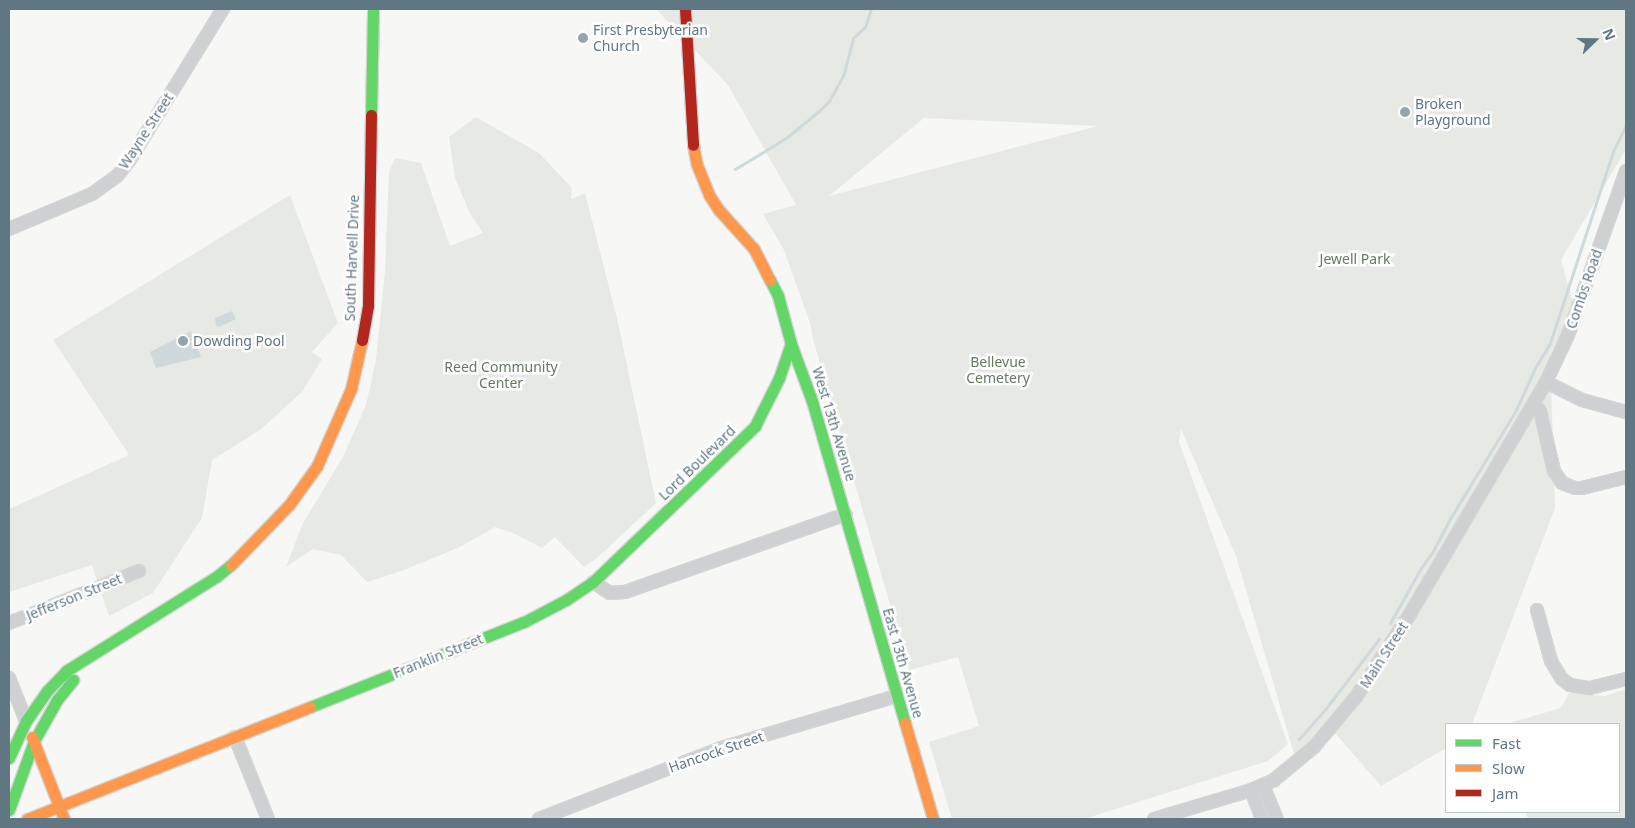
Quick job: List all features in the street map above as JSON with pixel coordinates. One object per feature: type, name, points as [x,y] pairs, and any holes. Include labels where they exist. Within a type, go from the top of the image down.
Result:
[{"type":"street","name":"Wayne Street","points":[[9,229],[92,194],[117,176],[129,161],[223,9]]},
{"type":"street","name":"South Harvell Drive","points":[[9,758],[26,721],[47,691],[66,671],[111,641],[216,577],[255,544],[303,487],[317,466],[340,419],[359,360],[368,304],[373,9]]},
{"type":"street","name":"West 13th Avenue","points":[[685,9],[692,130],[697,165],[709,195],[718,209],[762,261],[778,296],[791,344],[812,401],[846,514]]},
{"type":"street","name":"Combs Road","points":[[1534,403],[1568,335],[1626,171]]},
{"type":"street","name":"Lord Boulevard","points":[[593,582],[614,564],[755,426],[779,378],[791,344]]},
{"type":"street","points":[[1546,382],[1599,406],[1626,412]]},
{"type":"street","points":[[1534,403],[1540,411],[1554,471],[1562,483],[1575,488],[1582,488],[1626,477]]},
{"type":"street","name":"Main Street","points":[[1154,819],[1264,785],[1288,771],[1332,728],[1364,686],[1407,619],[1534,403]]},
{"type":"street","points":[[593,582],[610,593],[625,592],[846,514]]},
{"type":"street","name":"East 13th Avenue","points":[[846,514],[934,819]]},
{"type":"street","name":"Jefferson Street","points":[[9,623],[139,571]]},
{"type":"street","name":"Franklin Street","points":[[27,819],[524,622],[554,608],[593,582]]},
{"type":"street","points":[[1537,610],[1551,661],[1562,679],[1570,685],[1590,688],[1626,679]]},
{"type":"street","name":"South Harvell Drive","points":[[9,810],[34,740],[57,700],[70,683],[111,641]]},
{"type":"street","points":[[9,678],[64,819]]},
{"type":"street","name":"Hancock Street","points":[[539,819],[722,748],[897,696]]},
{"type":"street","points":[[235,737],[268,819]]},
{"type":"street","points":[[1264,785],[1277,819]]},
{"type":"street","points":[[1251,790],[1262,819]]},
{"type":"green space","points":[[656,9],[1626,9],[1626,149],[1561,260],[1575,309],[1550,354],[1555,508],[1472,723],[1445,723],[1445,749],[1381,786],[1327,724],[1295,757],[1236,556],[1181,429],[1179,442],[1288,744],[1268,761],[1084,819],[952,819],[929,742],[979,726],[958,657],[909,670],[814,343],[810,323],[784,250],[763,214],[796,205],[728,85]],"holes":[[[924,118],[1098,126],[829,196]]]},
{"type":"green space","name":"Reed Community Center","points":[[476,117],[539,153],[572,188],[571,199],[585,193],[617,318],[656,503],[597,558],[584,567],[555,537],[542,548],[513,533],[495,527],[460,547],[404,570],[367,582],[341,555],[313,549],[286,567],[303,523],[343,457],[366,405],[376,360],[385,271],[389,172],[395,158],[421,163],[450,246],[483,233],[470,214],[455,178],[449,137]]},
{"type":"green space","points":[[290,195],[338,323],[312,352],[322,359],[303,391],[260,430],[212,460],[202,518],[153,593],[109,616],[92,565],[9,592],[9,509],[129,455],[53,340]]},
{"type":"green space","points":[[1626,689],[1626,819],[1528,819],[1526,813],[1620,813],[1620,723],[1509,723],[1561,708],[1569,693],[1605,696]]},
{"type":"shaded area","points":[[232,311],[236,319],[219,327],[216,325],[215,318]]},
{"type":"shaded area","name":"Dowding Pool","points":[[191,331],[201,357],[156,368],[150,352]]},
{"type":"waterway","points":[[735,169],[786,138],[829,101],[843,76],[853,38],[865,27],[871,9]]},
{"type":"waterway","points":[[1390,623],[1516,410],[1535,368],[1550,343],[1613,151],[1626,125]]},
{"type":"waterway","points":[[1299,739],[1327,707],[1379,639]]},
{"type":"traffic: fast","points":[[371,115],[373,9]]},
{"type":"traffic: fast","points":[[770,280],[778,296],[791,344],[812,401],[905,723]]},
{"type":"traffic: fast","points":[[310,707],[524,622],[566,600],[593,582],[755,426],[779,378],[791,344]]},
{"type":"traffic: fast","points":[[9,758],[26,721],[47,691],[66,671],[216,577],[231,565]]},
{"type":"traffic: fast","points":[[9,810],[34,741],[57,700],[73,680]]},
{"type":"traffic: slow","points":[[693,145],[697,165],[709,195],[718,209],[754,249],[770,280]]},
{"type":"traffic: slow","points":[[231,565],[289,505],[317,466],[351,389],[362,340]]},
{"type":"traffic: slow","points":[[27,819],[310,707]]},
{"type":"traffic: slow","points":[[905,723],[933,819]]},
{"type":"traffic: slow","points":[[32,737],[64,819]]},
{"type":"traffic: jam","points":[[685,9],[693,145]]},
{"type":"traffic: jam","points":[[362,340],[368,305],[371,115]]},
{"type":"place","name":"First Presbyterian Church","points":[[583,38]]},
{"type":"place","name":"Broken Playground","points":[[1405,112]]},
{"type":"place","name":"Dowding Pool","points":[[183,341]]},
{"type":"park label","name":"Jewell Park","points":[[1355,259]]},
{"type":"park label","name":"Bellevue Cemetery","points":[[998,370]]}]
